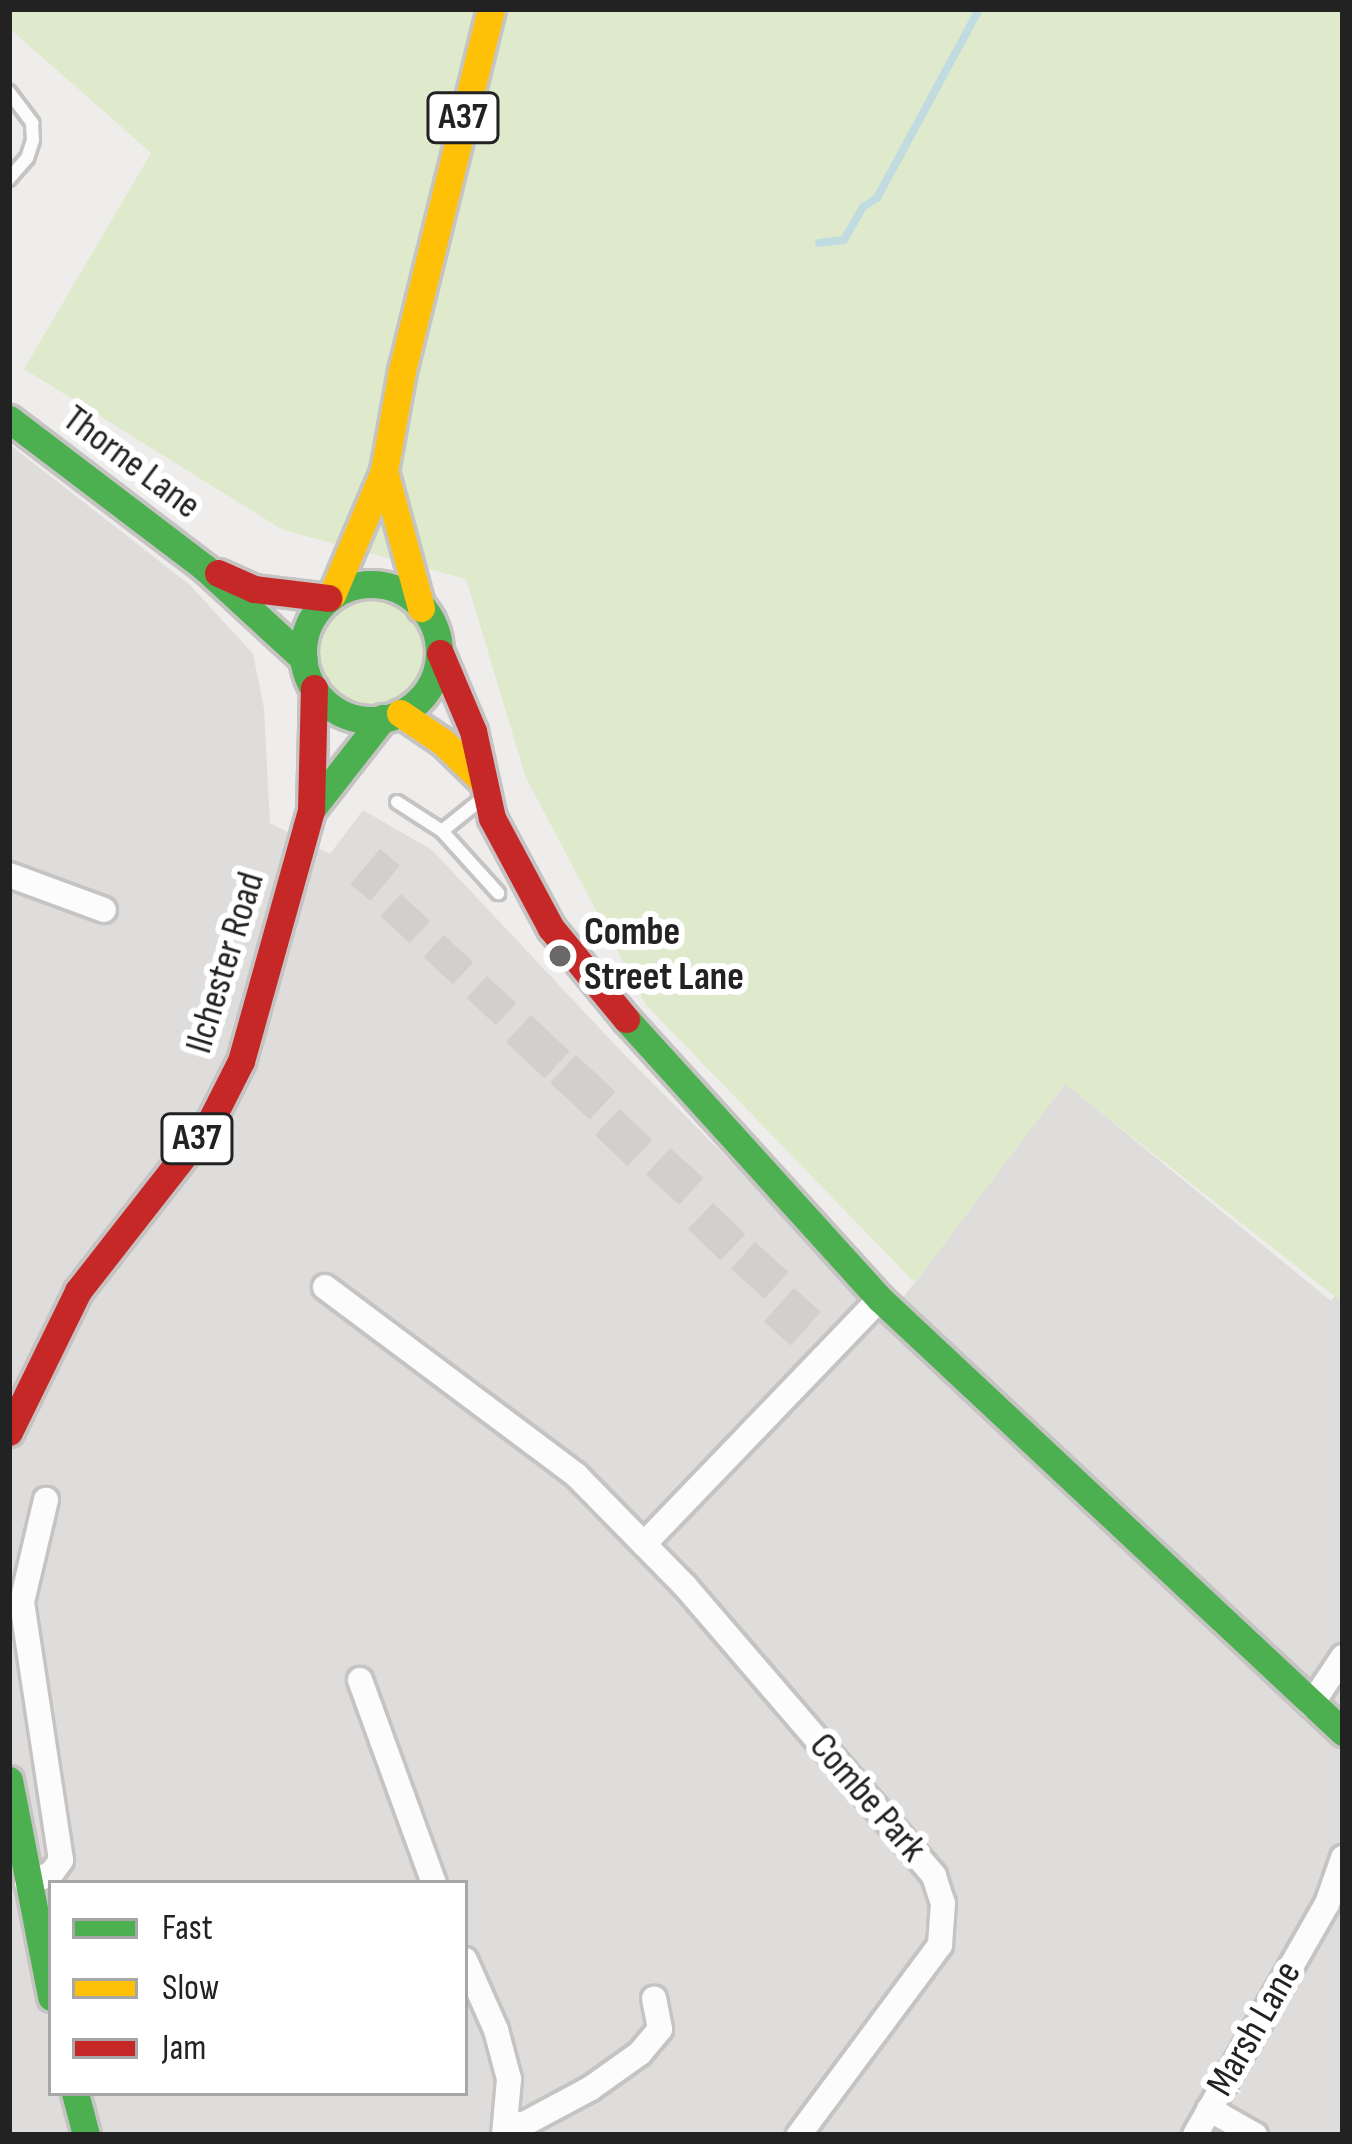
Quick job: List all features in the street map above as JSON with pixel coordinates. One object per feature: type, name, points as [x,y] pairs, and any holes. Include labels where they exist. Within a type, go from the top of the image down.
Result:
[{"type":"main road","name":"A37","points":[[314,688],[304,659],[306,630],[330,596],[384,471],[402,371],[491,9]]},
{"type":"main road","name":"Thorne Lane","points":[[9,418],[206,568],[304,659]]},
{"type":"main road","name":"A37","points":[[384,471],[421,608],[440,653],[432,684],[392,716]]},
{"type":"main road","name":"Thorne Lane","points":[[206,568],[254,589],[330,596]]},
{"type":"main road","points":[[330,596],[372,584],[393,589],[421,608]]},
{"type":"main road","points":[[440,653],[473,730],[492,818],[526,886],[581,970],[880,1299],[1343,1732]]},
{"type":"main road","points":[[314,688],[339,713],[362,720],[392,716],[442,742],[486,787]]},
{"type":"main road","name":"Ilchester Road","points":[[9,1432],[78,1291],[222,1103],[257,1014],[310,810],[314,688]]},
{"type":"main road","name":"Ilchester Road","points":[[310,810],[392,716]]},
{"type":"main road","points":[[9,1780],[48,1982]]},
{"type":"main road","points":[[76,2096],[86,2135]]},
{"type":"street","points":[[9,874],[104,910]]},
{"type":"street","name":"Combe Park","points":[[325,1287],[576,1475],[644,1544],[934,1876],[943,1903],[940,1945],[799,2135]]},
{"type":"street","points":[[644,1544],[880,1299]]},
{"type":"street","points":[[28,1883],[51,1874],[62,1860],[22,1602],[46,1500]]},
{"type":"street","points":[[1311,1705],[1343,1657]]},
{"type":"street","points":[[360,1680],[433,1880]]},
{"type":"street","name":"Marsh Lane","points":[[1195,2135],[1327,1904],[1343,1858]]},
{"type":"street","points":[[468,1967],[496,2030],[509,2079],[506,2130],[591,2089],[640,2054],[660,2030],[654,1999]]},
{"type":"street","points":[[1209,2109],[1256,2135]]},
{"type":"lane","points":[[9,92],[32,124],[33,140],[9,179]]},
{"type":"lane","points":[[442,831],[486,787]]},
{"type":"lane","points":[[397,802],[442,831],[498,893]]},
{"type":"shaded area","points":[[9,444],[190,585],[253,654],[264,708],[270,823],[330,854],[363,810],[432,850],[620,1050],[887,1319],[1065,1083],[1331,1301],[1343,1285],[1343,2135],[9,2135]]},
{"type":"green space","points":[[9,9],[1343,9],[1343,1293],[1339,1300],[1065,1084],[915,1283],[646,1005],[526,778],[466,579],[283,530],[24,369],[151,153],[9,28]]},
{"type":"green space","points":[[373,599],[393,603],[410,615],[422,632],[426,652],[422,672],[410,689],[393,701],[373,705],[353,701],[336,689],[324,672],[320,652],[324,632],[336,615],[353,603]]},
{"type":"building","points":[[380,849],[400,866],[370,901],[350,884]]},
{"type":"building","points":[[401,894],[430,921],[410,943],[381,916]]},
{"type":"building","points":[[444,935],[473,962],[453,984],[424,957]]},
{"type":"building","points":[[487,976],[516,1003],[496,1025],[467,998]]},
{"type":"building","points":[[531,1015],[570,1051],[545,1078],[506,1042]]},
{"type":"building","points":[[576,1055],[615,1092],[590,1120],[550,1083]]},
{"type":"building","points":[[620,1109],[652,1140],[627,1166],[595,1135]]},
{"type":"building","points":[[670,1148],[703,1178],[679,1205],[646,1175]]},
{"type":"building","points":[[713,1203],[745,1234],[720,1260],[688,1229]]},
{"type":"building","points":[[755,1242],[788,1272],[764,1299],[731,1269]]},
{"type":"building","points":[[794,1288],[821,1312],[791,1346],[764,1321]]},
{"type":"waterway","points":[[819,243],[844,240],[863,207],[877,198],[979,9]]},
{"type":"traffic: fast","points":[[9,419],[205,568],[304,659]]},
{"type":"traffic: fast","points":[[371,584],[397,589],[419,604],[434,626],[439,652],[434,678],[419,700],[397,715],[371,720],[345,715],[323,700],[308,678],[303,652],[308,626],[323,604],[345,589],[371,584]]},
{"type":"traffic: fast","points":[[311,810],[383,718]]},
{"type":"traffic: fast","points":[[626,1019],[880,1299],[1343,1732]]},
{"type":"traffic: fast","points":[[9,1780],[48,1982]]},
{"type":"traffic: fast","points":[[76,2096],[86,2135]]},
{"type":"traffic: slow","points":[[332,595],[384,471],[402,371],[491,9]]},
{"type":"traffic: slow","points":[[384,471],[421,608]]},
{"type":"traffic: slow","points":[[400,713],[443,742],[483,781]]},
{"type":"traffic: jam","points":[[218,573],[254,589],[328,598]]},
{"type":"traffic: jam","points":[[440,653],[473,731],[492,818],[551,928],[626,1019]]},
{"type":"traffic: jam","points":[[9,1432],[78,1291],[210,1122],[241,1061],[311,810],[314,688]]},
{"type":"place","name":"Combe Street Lane","points":[[560,956]]}]
